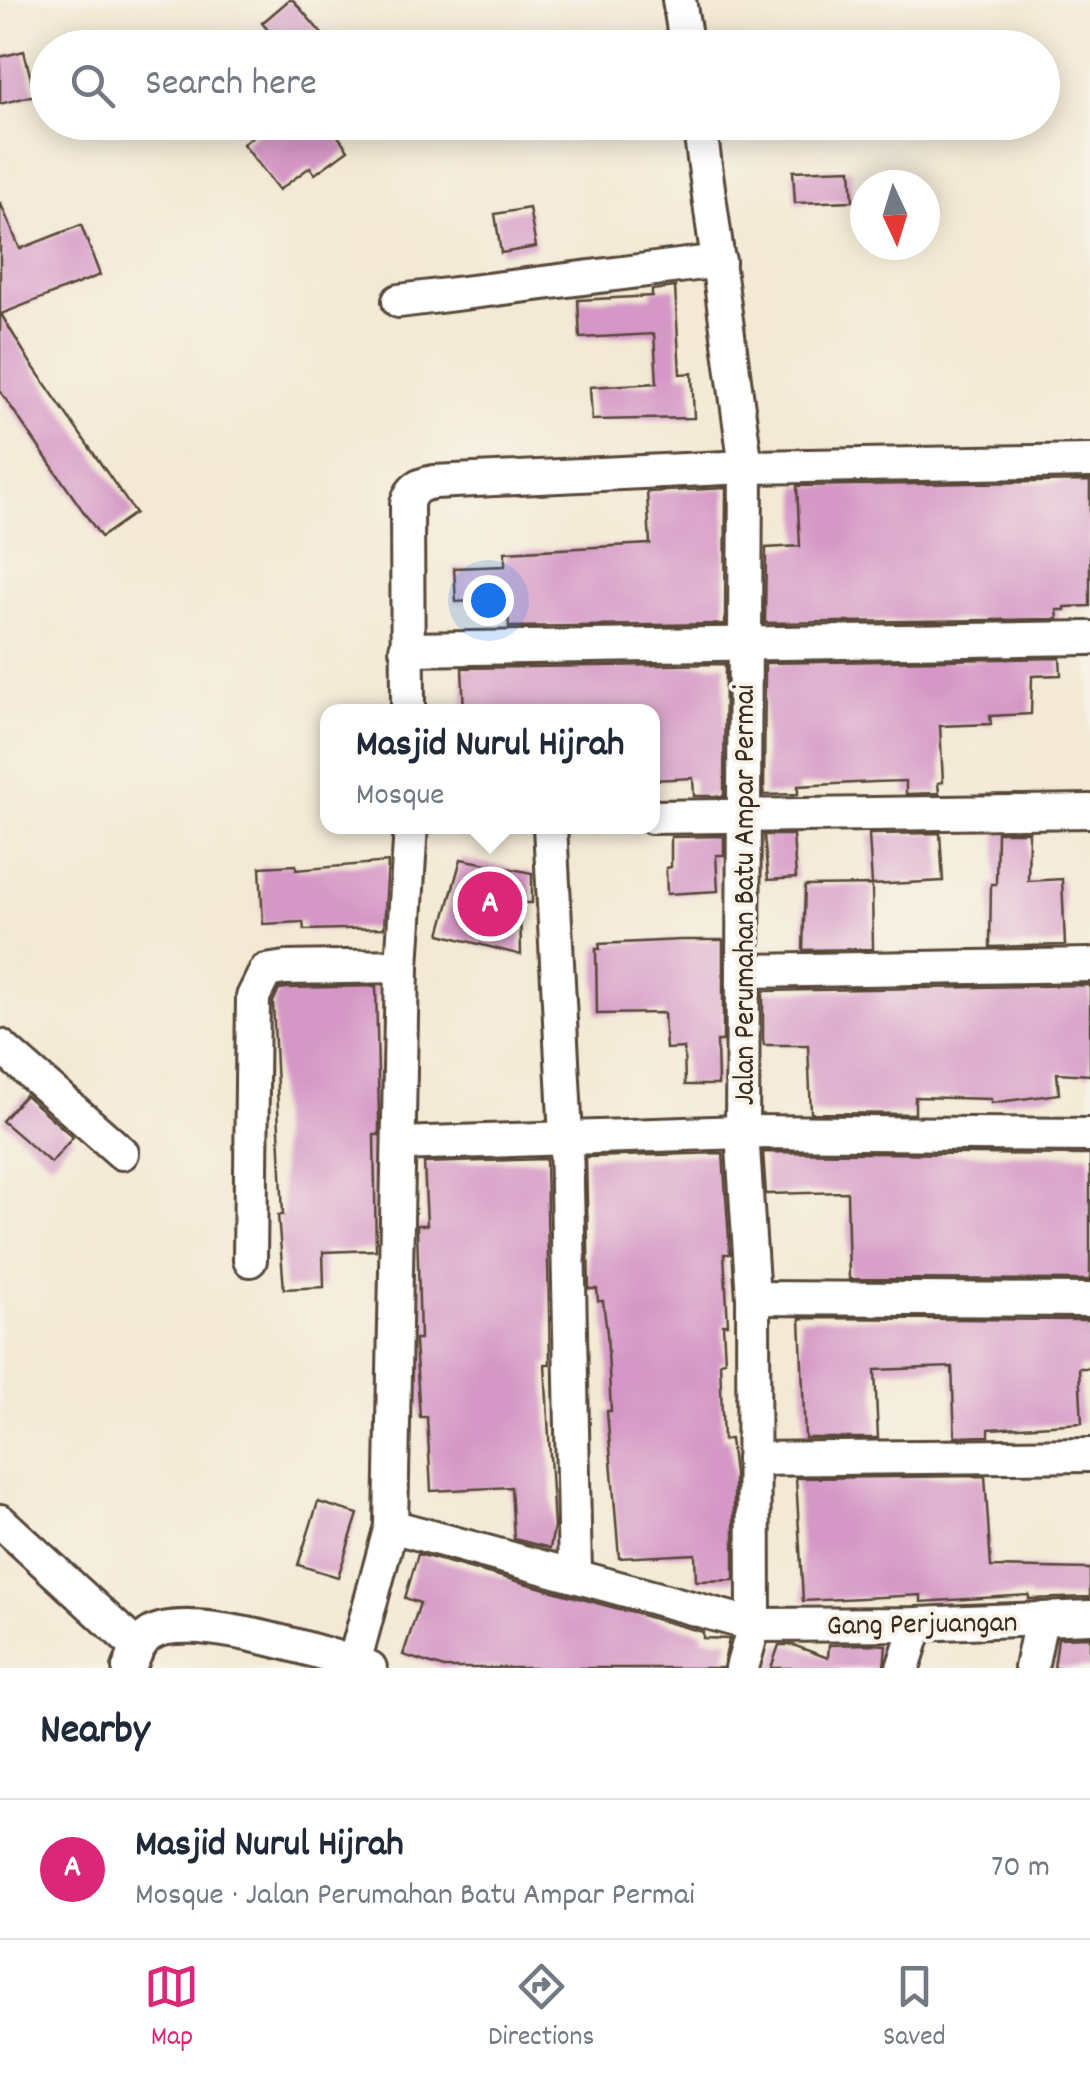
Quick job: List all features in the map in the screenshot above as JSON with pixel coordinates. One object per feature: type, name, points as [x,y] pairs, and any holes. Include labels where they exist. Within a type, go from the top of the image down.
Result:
[{"type":"street","points":[[679,0],[684,30]]},
{"type":"street","name":"Jalan Perumahan Batu Ampar Permai","points":[[702,140],[746,467],[742,816],[746,971],[742,1132],[753,1298],[754,1625],[742,1668]]},
{"type":"street","points":[[400,302],[719,261]]},
{"type":"street","points":[[408,704],[407,504],[418,485],[746,467],[1090,461]]},
{"type":"street","points":[[406,649],[1090,638]]},
{"type":"street","points":[[660,816],[1090,812]]},
{"type":"street","points":[[0,1521],[133,1658],[149,1634],[173,1626],[237,1632],[362,1666],[391,1526],[402,966],[410,834]]},
{"type":"street","points":[[550,834],[566,1138],[574,1574]]},
{"type":"street","points":[[746,971],[1090,965]]},
{"type":"street","points":[[250,1260],[252,996],[266,971],[402,966]]},
{"type":"street","points":[[0,1046],[122,1152]]},
{"type":"street","points":[[400,1144],[742,1132],[1090,1135]]},
{"type":"street","points":[[753,1298],[1090,1300]]},
{"type":"street","points":[[753,1460],[1090,1455]]},
{"type":"street","name":"Gang Perjuangan","points":[[391,1526],[754,1625],[1090,1618]]},
{"type":"street","points":[[1031,1668],[1041,1619]]},
{"type":"street","points":[[903,1668],[917,1624]]},
{"type":"building","points":[[293,0],[319,30],[268,30],[262,23]]},
{"type":"building","points":[[24,51],[30,96],[0,104],[0,57]]},
{"type":"building","points":[[248,140],[341,140],[348,150],[315,174],[310,167],[279,190],[243,144]]},
{"type":"building","points":[[851,169],[850,201],[795,203],[793,171]]},
{"type":"building","points":[[0,202],[20,249],[81,225],[100,275],[1,314],[135,513],[101,537],[0,391]]},
{"type":"building","points":[[529,208],[536,247],[501,253],[495,214]]},
{"type":"building","points":[[675,287],[680,374],[692,373],[694,418],[592,420],[590,387],[657,383],[654,334],[580,338],[578,300],[652,296],[652,290]]},
{"type":"building","points":[[1090,481],[1090,606],[1057,610],[1058,619],[765,623],[766,548],[800,546],[797,486]]},
{"type":"building","points":[[726,488],[725,624],[509,627],[507,599],[456,602],[454,568],[505,566],[505,552],[650,544],[647,492]]},
{"type":"building","points":[[1060,658],[1061,675],[1032,676],[1031,714],[990,716],[991,724],[940,726],[943,782],[938,783],[939,793],[906,794],[906,781],[798,786],[798,794],[764,795],[765,663]]},
{"type":"building","points":[[725,664],[724,796],[694,796],[693,778],[660,780],[660,704],[464,704],[462,668]]},
{"type":"building","points":[[997,832],[1029,832],[1028,881],[1062,879],[1065,945],[990,947]]},
{"type":"building","points":[[940,833],[943,881],[872,885],[869,834]]},
{"type":"building","points":[[764,835],[793,835],[796,878],[768,880]]},
{"type":"building","points":[[724,836],[724,855],[716,855],[718,891],[667,894],[671,837]]},
{"type":"building","points":[[461,859],[532,873],[532,903],[520,903],[521,955],[440,934]]},
{"type":"building","points":[[388,862],[384,928],[304,930],[303,922],[263,924],[260,867],[296,865],[296,870]]},
{"type":"building","points":[[872,885],[873,949],[803,950],[805,886]]},
{"type":"building","points":[[723,940],[723,1041],[717,1041],[718,1085],[685,1085],[684,1048],[666,1049],[664,1013],[597,1014],[599,944]]},
{"type":"building","points":[[1090,985],[1090,1075],[1057,1073],[1059,1094],[991,1103],[991,1099],[915,1097],[915,1114],[811,1113],[808,1045],[764,1045],[763,991]]},
{"type":"building","points":[[376,986],[376,1250],[323,1252],[324,1287],[284,1289],[278,1215],[283,1215],[273,1002],[279,989]]},
{"type":"building","points":[[25,1095],[73,1137],[51,1163],[2,1121]]},
{"type":"building","points":[[763,1152],[1090,1155],[1090,1280],[849,1279],[847,1192],[766,1194]]},
{"type":"building","points":[[723,1153],[730,1254],[724,1254],[728,1324],[723,1324],[725,1361],[720,1362],[723,1440],[730,1439],[734,1474],[734,1580],[696,1581],[695,1554],[619,1558],[607,1411],[611,1411],[607,1333],[603,1301],[598,1301],[597,1289],[589,1289],[586,1157]]},
{"type":"building","points":[[546,1159],[550,1364],[545,1364],[554,1528],[550,1548],[514,1539],[511,1487],[431,1491],[427,1417],[420,1417],[415,1343],[415,1339],[420,1339],[417,1225],[427,1225],[424,1163]]},
{"type":"building","points":[[800,1318],[1090,1320],[1090,1368],[1079,1368],[1082,1423],[989,1429],[989,1436],[955,1437],[952,1367],[875,1370],[878,1438],[805,1438]]},
{"type":"building","points":[[985,1476],[991,1567],[1090,1569],[1090,1597],[1029,1599],[1029,1595],[921,1602],[921,1595],[803,1601],[796,1478]]},
{"type":"building","points":[[318,1502],[358,1514],[338,1577],[298,1565]]},
{"type":"building","points":[[418,1554],[703,1632],[703,1638],[729,1639],[723,1668],[444,1668],[403,1655],[420,1603],[405,1598]]},
{"type":"building","points":[[1090,1637],[1090,1668],[1054,1668],[1058,1638]]},
{"type":"building","points":[[779,1645],[793,1645],[828,1658],[829,1645],[886,1645],[884,1668],[771,1668]]},
{"type":"place","name":"Masjid Nurul Hijrah","points":[[490,904]]}]
